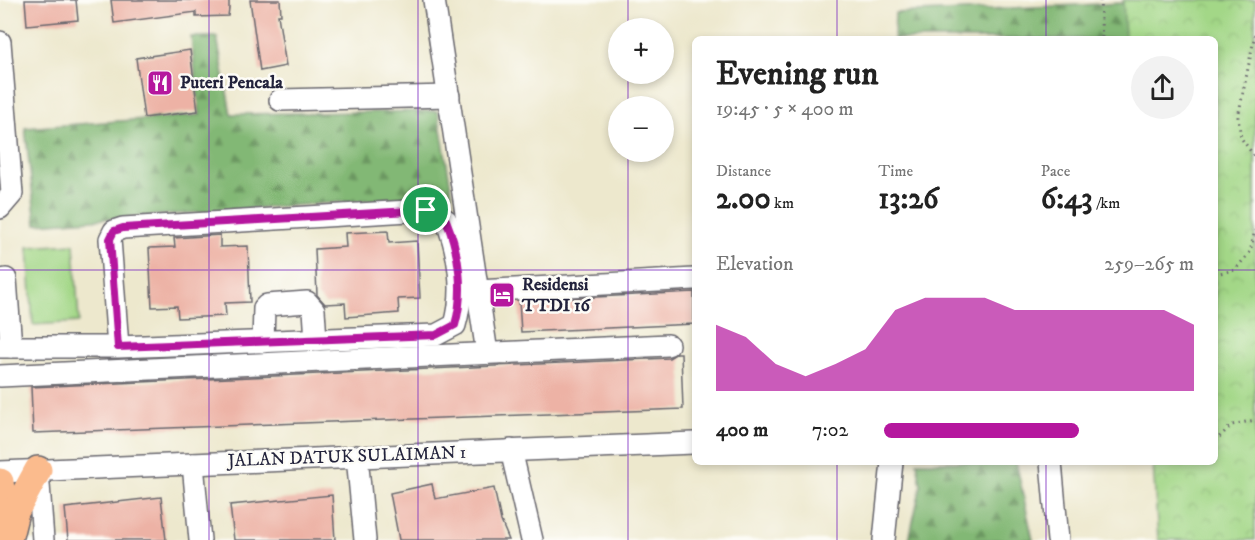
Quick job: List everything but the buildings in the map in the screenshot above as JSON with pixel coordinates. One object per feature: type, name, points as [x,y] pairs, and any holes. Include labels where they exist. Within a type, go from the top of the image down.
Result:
[{"type":"main road","points":[[8,540],[15,512],[38,470]]},
{"type":"main road","points":[[0,482],[8,540]]},
{"type":"street","points":[[434,0],[488,353]]},
{"type":"street","points":[[0,42],[12,194],[0,208]]},
{"type":"street","points":[[280,100],[450,96]]},
{"type":"street","points":[[0,280],[6,279],[6,347],[118,347],[436,335],[455,325],[459,311],[458,249],[446,220],[426,210],[123,228],[114,231],[110,239],[118,347]]},
{"type":"street","points":[[478,291],[692,279]]},
{"type":"street","points":[[263,342],[264,308],[267,305],[307,302],[314,310],[316,340]]},
{"type":"street","points":[[0,376],[668,345]]},
{"type":"street","name":"JALAN DATUK SULAIMAN 1","points":[[0,472],[692,443]]},
{"type":"street","points":[[511,450],[532,540]]},
{"type":"street","points":[[357,456],[365,540]]},
{"type":"street","points":[[193,464],[200,540]]},
{"type":"street","points":[[884,540],[892,465]]},
{"type":"street","points":[[1051,465],[1058,540]]},
{"type":"street","points":[[38,470],[43,540]]},
{"type":"path","points":[[1100,0],[1102,36]]},
{"type":"path","points":[[1255,34],[1238,117],[1241,138],[1255,157]]},
{"type":"path","points":[[1218,273],[1235,270],[1250,252],[1255,230]]},
{"type":"path","points":[[1218,438],[1232,425],[1255,420]]},
{"type":"green space","points":[[1123,0],[1255,0],[1255,540],[1158,540],[1153,465],[1218,465],[1218,36],[1125,36]]},
{"type":"green space","points":[[1125,0],[1255,0],[1255,540],[1217,465],[1218,36],[894,36],[895,13],[1125,3]]},
{"type":"green space","points":[[191,37],[217,37],[231,114],[438,111],[452,194],[36,224],[25,128],[200,115]]},
{"type":"green space","points":[[74,244],[79,322],[33,325],[28,247]]},
{"type":"green space","points":[[918,465],[1017,465],[1033,540],[909,540],[921,485]]},
{"type":"place","name":"Puteri Pencala","points":[[160,83]]},
{"type":"place","name":"Residensi TTDI 16","points":[[502,295]]},
{"type":"route","points":[[426,210],[446,220],[458,249],[459,311],[455,325],[436,335],[118,347],[110,239],[114,231],[123,228],[426,210]]}]
